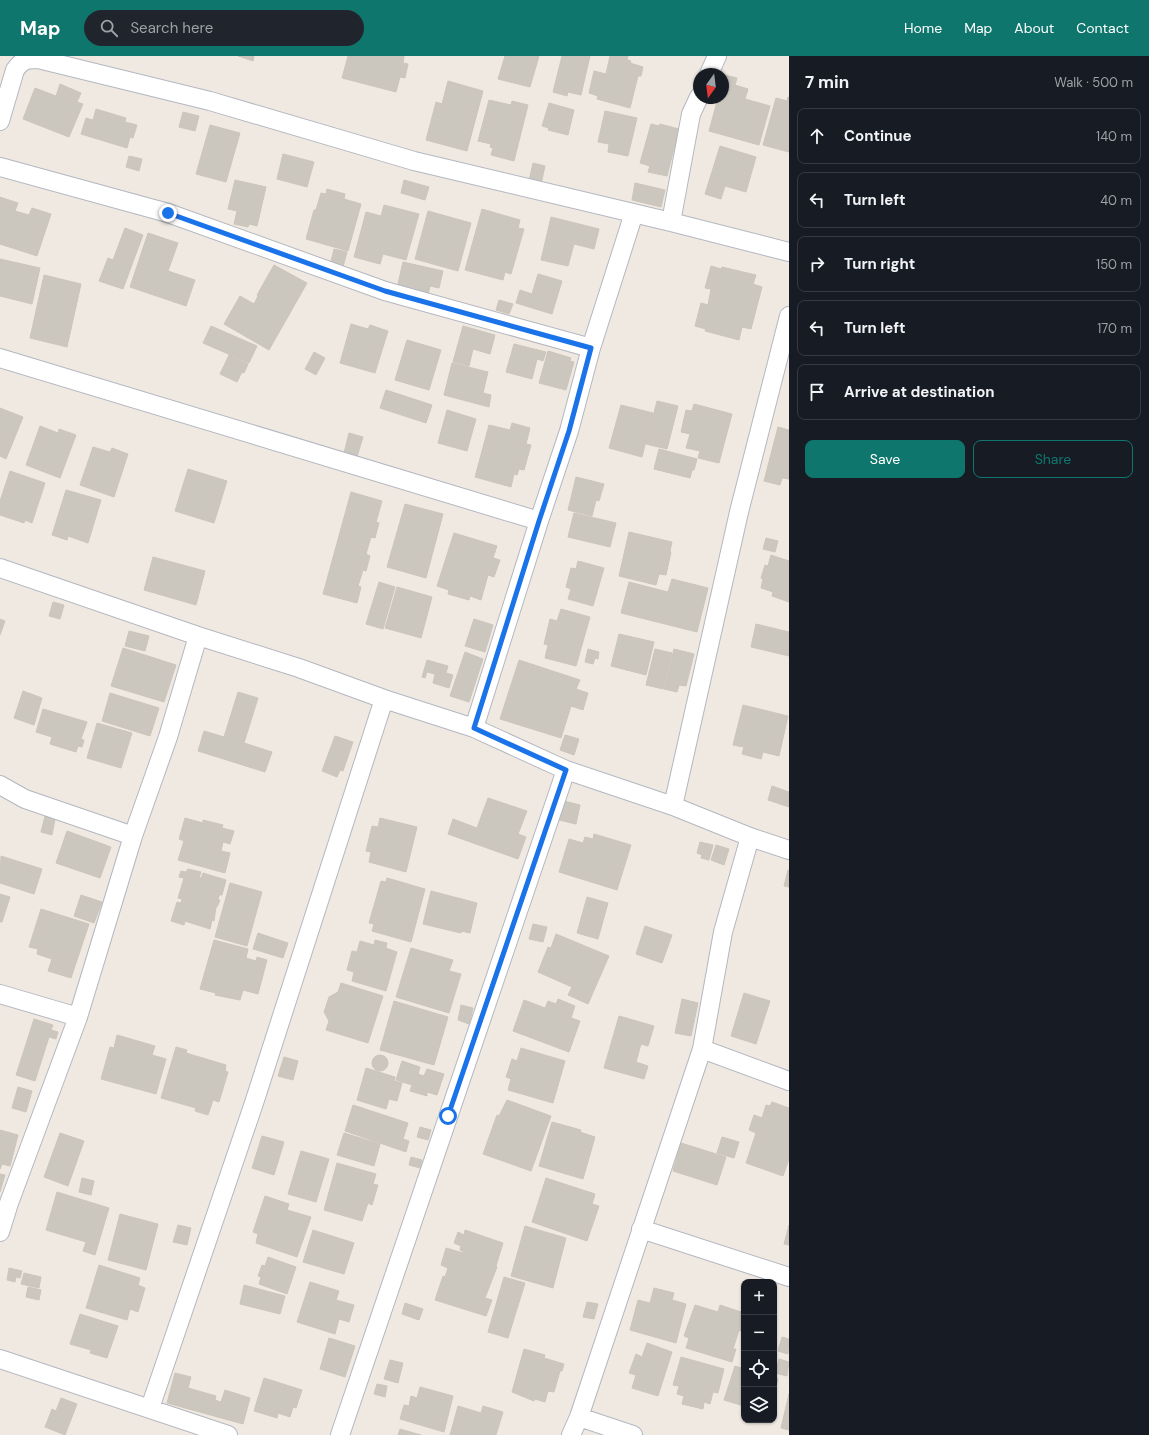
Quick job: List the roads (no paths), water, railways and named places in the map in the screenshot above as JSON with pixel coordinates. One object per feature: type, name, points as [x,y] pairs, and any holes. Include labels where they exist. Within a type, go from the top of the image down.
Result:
[{"type":"street","points":[[712,68],[717,56]]},
{"type":"street","points":[[0,121],[15,70],[20,63],[27,59],[38,59],[210,101],[414,161],[634,213],[789,252]]},
{"type":"street","points":[[670,222],[692,114],[696,104]]},
{"type":"street","points":[[0,167],[168,213],[385,291],[591,348]]},
{"type":"street","points":[[474,728],[569,431],[591,348],[634,213]]},
{"type":"street","points":[[673,806],[739,512],[789,316]]},
{"type":"street","points":[[0,358],[539,521]]},
{"type":"street","points":[[0,568],[198,636],[299,668],[384,699],[474,728],[566,770],[673,806],[750,838],[789,850]]},
{"type":"street","points":[[0,1232],[5,1202],[78,1017],[133,836],[168,737],[198,636]]},
{"type":"street","points":[[150,1408],[254,1104],[384,699]]},
{"type":"street","points":[[340,1435],[566,770]]},
{"type":"street","points":[[0,785],[25,799],[133,836]]},
{"type":"street","points":[[571,1435],[579,1417],[702,1049],[723,932],[750,838]]},
{"type":"street","points":[[0,994],[78,1017]]},
{"type":"street","points":[[702,1049],[789,1081]]},
{"type":"street","points":[[642,1229],[789,1277]]},
{"type":"street","points":[[0,1358],[228,1435]]},
{"type":"street","points":[[579,1417],[633,1435]]}]
